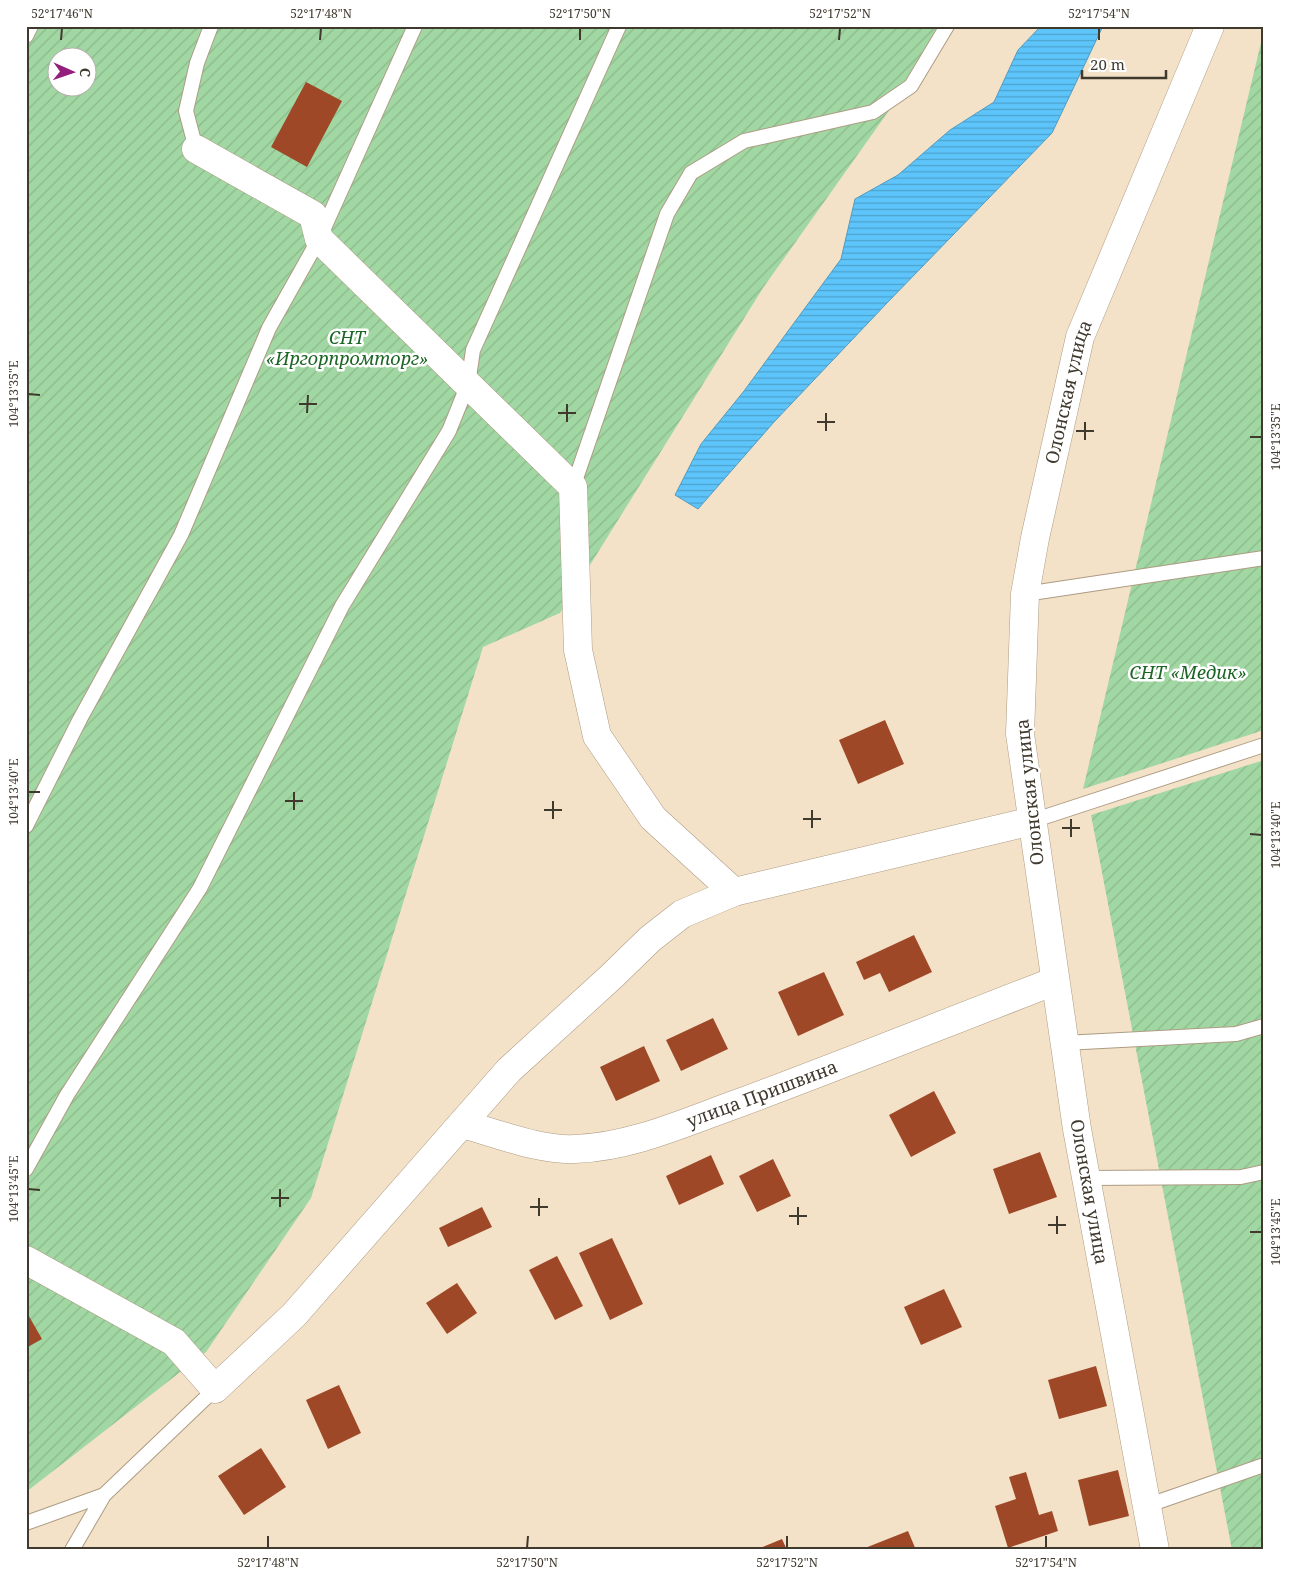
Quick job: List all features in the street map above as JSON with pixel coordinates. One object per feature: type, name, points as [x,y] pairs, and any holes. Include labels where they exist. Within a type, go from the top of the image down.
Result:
[{"type":"street","name":"Олонская улица","points":[[1156,1550],[1146,1506],[1086,1178],[1064,1043],[1020,734],[1025,594],[1035,538],[1080,337],[1210,26]]},
{"type":"street","points":[[196,149],[313,215],[319,239],[572,487],[578,650],[598,736],[653,818],[734,892]]},
{"type":"street","points":[[26,1260],[174,1342],[215,1389],[294,1315],[509,1070],[650,939],[682,914],[734,892],[1032,821]]},
{"type":"street","name":"улица Пришвина","points":[[462,1124],[541,1146],[574,1149],[608,1146],[651,1135],[809,1077],[1055,981]]},
{"type":"lane","points":[[26,36],[31,26]]},
{"type":"lane","points":[[196,149],[186,111],[197,63],[211,26]]},
{"type":"lane","points":[[26,826],[80,719],[182,536],[269,328],[319,239],[415,26]]},
{"type":"lane","points":[[26,1169],[67,1095],[200,888],[342,606],[449,431],[468,384],[473,350],[619,26]]},
{"type":"lane","points":[[572,487],[667,214],[691,173],[744,141],[873,112],[912,86],[947,26]]},
{"type":"lane","points":[[1025,594],[1264,558]]},
{"type":"lane","points":[[1032,821],[1264,746]]},
{"type":"lane","points":[[1064,1043],[1236,1034],[1264,1026]]},
{"type":"lane","points":[[1086,1178],[1241,1177],[1264,1172]]},
{"type":"lane","points":[[72,1550],[104,1495],[215,1389]]},
{"type":"lane","points":[[1146,1506],[1264,1465]]},
{"type":"lane","points":[[26,1523],[104,1495]]},
{"type":"green space","name":"СНТ «Иргорпромторг»","points":[[26,26],[949,26],[763,288],[560,613],[483,647],[311,1198],[206,1352],[30,1489],[26,1490]]},
{"type":"green space","name":"СНТ «Медик»","points":[[1264,30],[1264,730],[1083,789]]},
{"type":"green space","points":[[1264,760],[1264,1550],[1232,1550],[1091,815]]},
{"type":"water","points":[[1041,26],[1103,26],[1052,133],[774,422],[698,509],[675,495],[701,444],[744,391],[841,259],[855,199],[898,175],[950,130],[994,102],[1018,50]]},
{"type":"building","points":[[306,82],[342,101],[307,167],[271,147]]},
{"type":"building","points":[[885,720],[904,764],[858,784],[839,740]]},
{"type":"building","points":[[914,935],[932,972],[889,992],[880,973],[864,980],[856,962]]},
{"type":"building","points":[[824,972],[844,1015],[798,1036],[778,992]]},
{"type":"building","points":[[713,1018],[728,1049],[681,1071],[666,1040]]},
{"type":"building","points":[[644,1046],[660,1081],[616,1101],[600,1067]]},
{"type":"building","points":[[934,1091],[956,1133],[911,1157],[889,1115]]},
{"type":"building","points":[[1040,1152],[1057,1197],[1009,1214],[993,1169]]},
{"type":"building","points":[[711,1155],[724,1184],[679,1205],[666,1176]]},
{"type":"building","points":[[773,1159],[791,1196],[757,1212],[739,1176]]},
{"type":"building","points":[[482,1207],[492,1227],[448,1247],[439,1228]]},
{"type":"building","points":[[612,1238],[643,1304],[610,1320],[579,1253]]},
{"type":"building","points":[[557,1256],[583,1306],[555,1320],[529,1270]]},
{"type":"building","points":[[457,1283],[477,1313],[447,1334],[426,1303]]},
{"type":"building","points":[[944,1289],[962,1327],[921,1345],[904,1307]]},
{"type":"building","points":[[26,1311],[42,1339],[26,1348]]},
{"type":"building","points":[[1096,1366],[1107,1406],[1059,1419],[1048,1380]]},
{"type":"building","points":[[339,1385],[361,1433],[328,1449],[306,1400]]},
{"type":"building","points":[[261,1448],[286,1487],[244,1515],[218,1476]]},
{"type":"building","points":[[1118,1470],[1129,1516],[1089,1526],[1078,1480]]},
{"type":"building","points":[[1026,1472],[1039,1515],[1052,1511],[1058,1531],[1008,1548],[995,1506],[1016,1499],[1009,1477]]},
{"type":"building","points":[[908,1531],[916,1550],[865,1550],[865,1548]]},
{"type":"building","points":[[782,1539],[787,1550],[755,1550]]}]
